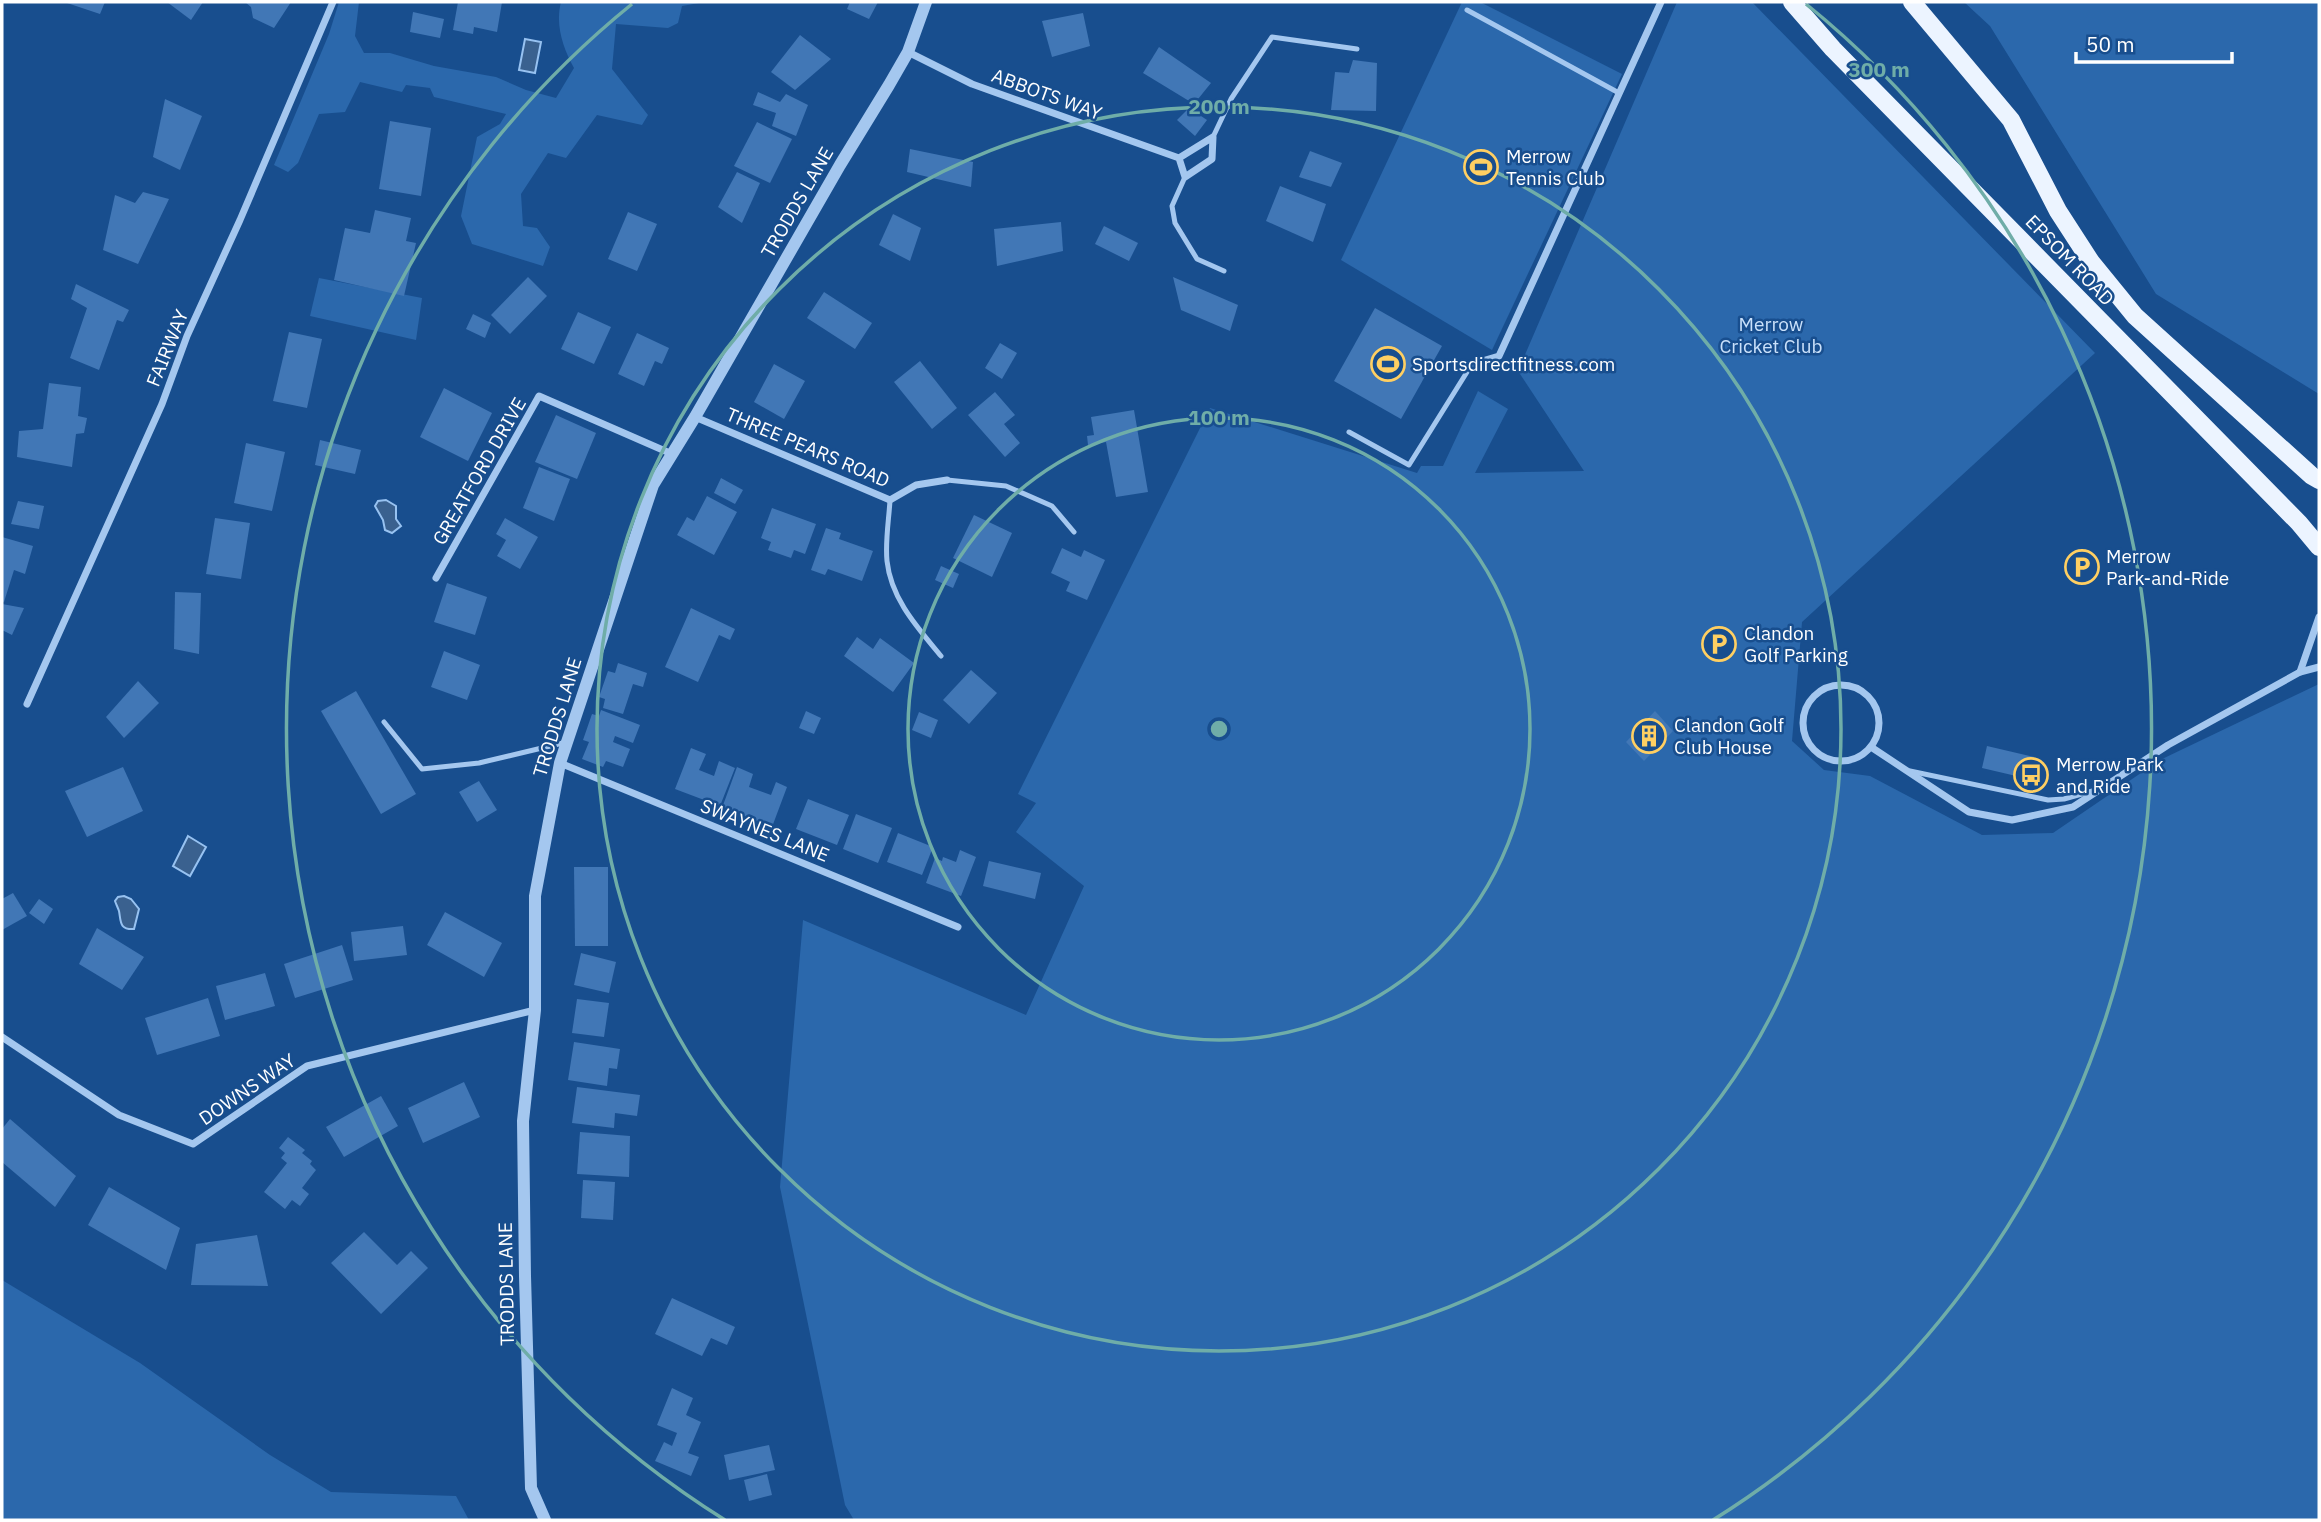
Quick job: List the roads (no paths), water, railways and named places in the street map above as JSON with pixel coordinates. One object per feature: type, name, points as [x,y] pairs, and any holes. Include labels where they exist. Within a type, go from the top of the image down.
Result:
[{"type":"main road","name":"EPSOM ROAD","points":[[1792,2],[1833,49],[2289,513],[2319,547]]},
{"type":"main road","name":"EPSOM ROAD","points":[[1912,2],[2011,120],[2057,211],[2091,262],[2135,316],[2319,480]]},
{"type":"street","name":"FAIRWAY","points":[[27,704],[162,404],[187,336],[240,220],[333,2]]},
{"type":"street","name":"TRODDS LANE","points":[[545,1520],[531,1488],[523,1121],[535,1010],[535,896],[559,763],[653,485],[908,52],[926,2]]},
{"type":"street","points":[[1472,364],[1499,356],[1661,2]]},
{"type":"street","name":"ABBOTS WAY","points":[[908,52],[972,84],[1179,158]]},
{"type":"street","points":[[1213,136],[1212,159],[1185,177],[1179,158],[1213,136]]},
{"type":"street","name":"GREATFORD DRIVE","points":[[436,578],[539,396],[673,454]]},
{"type":"street","name":"THREE PEARS ROAD","points":[[695,416],[890,500],[916,485],[947,480]]},
{"type":"street","points":[[2300,672],[2319,617]]},
{"type":"street","points":[[1871,747],[1969,812],[2012,820],[2073,807],[2168,745],[2300,672],[2319,667]]},
{"type":"street","points":[[1844,685],[1867,694],[1874,703],[1880,726],[1871,747],[1861,756],[1849,761],[1823,757],[1813,749],[1806,738],[1803,725],[1804,712],[1810,700],[1831,686],[1844,685]]},
{"type":"street","name":"SWAYNES LANE","points":[[559,763],[958,927]]},
{"type":"street","name":"DOWNS WAY","points":[[2,1037],[119,1115],[193,1144],[307,1066],[535,1010]]},
{"type":"lane","points":[[1467,10],[1619,93]]},
{"type":"lane","points":[[1213,136],[1231,99],[1272,37],[1357,49]]},
{"type":"lane","points":[[1185,177],[1172,206],[1175,223],[1198,259],[1224,271]]},
{"type":"lane","points":[[1349,432],[1409,465],[1472,364]]},
{"type":"lane","points":[[947,480],[1006,486],[1052,506],[1074,532]]},
{"type":"lane","points":[[890,500],[887,561],[894,591],[910,617],[941,656]]},
{"type":"lane","points":[[384,722],[422,769],[479,763],[567,742]]},
{"type":"lane","points":[[1908,771],[2048,800],[2064,799],[2102,788]]},
{"type":"place","name":"Merrow Tennis Club","points":[[1481,167]]},
{"type":"place","name":"Sportsdirectfitness.com","points":[[1388,364]]},
{"type":"place","name":"Merrow Park-and-Ride","points":[[2082,567]]},
{"type":"place","name":"Clandon Golf Parking","points":[[1719,644]]},
{"type":"place","name":"Clandon Golf Club House","points":[[1649,736]]},
{"type":"place","name":"Merrow Park and Ride","points":[[2031,775]]},
{"type":"park label","name":"Merrow Cricket Club","points":[[1771,335]]}]
